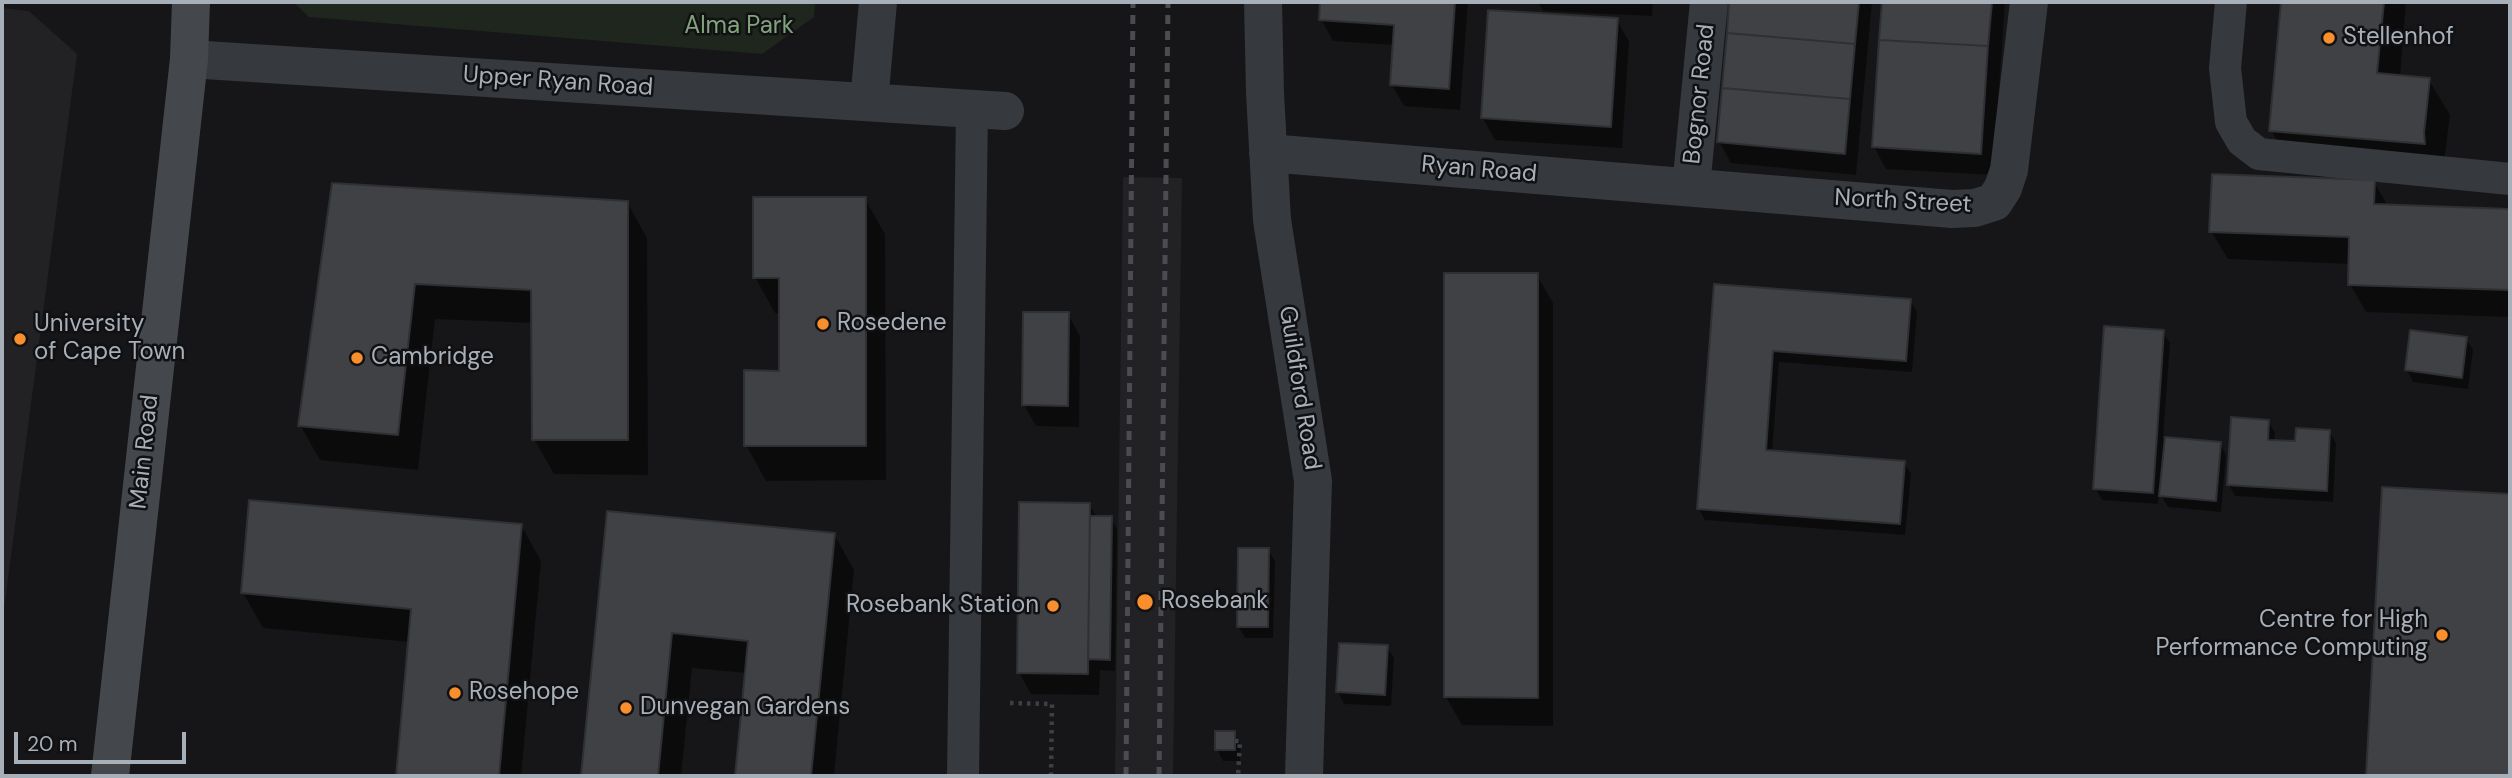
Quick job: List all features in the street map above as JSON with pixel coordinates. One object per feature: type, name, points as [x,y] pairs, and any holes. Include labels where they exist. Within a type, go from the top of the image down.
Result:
[{"type":"main road","name":"Main Road","points":[[110,776],[188,59],[191,2]]},
{"type":"street","points":[[869,102],[878,2]]},
{"type":"street","name":"Guildford Road","points":[[1263,2],[1272,220],[1313,481],[1304,776]]},
{"type":"street","name":"Bognor Road","points":[[1691,187],[1709,2]]},
{"type":"street","name":"North Street","points":[[1691,187],[1952,209],[1975,208],[1994,202],[2009,170],[2029,2]]},
{"type":"street","name":"Upper Ryan Road","points":[[188,59],[989,110]]},
{"type":"street","name":"Ryan Road","points":[[1268,153],[1691,187]]},
{"type":"lane","points":[[2231,2],[2225,68],[2231,122],[2242,141],[2259,154],[2510,179]]},
{"type":"lane","points":[[963,776],[989,110]]},
{"type":"path","points":[[964,703],[1052,704],[1051,776]]},
{"type":"path","points":[[1235,741],[1240,741],[1238,776]]},
{"type":"shaded area","name":"University of Cape Town","points":[[2,8],[29,11],[77,54],[2,624]]},
{"type":"shaded area","points":[[1123,177],[1182,178],[1173,776],[1115,776]]},
{"type":"green space","name":"Alma Park","points":[[293,2],[815,2],[814,17],[762,54],[309,17]]},
{"type":"building","points":[[1320,2],[1455,2],[1449,89],[1390,85],[1394,25],[1319,20]]},
{"type":"building","points":[[1729,2],[1859,2],[1855,44],[1727,33]]},
{"type":"building","points":[[1882,2],[1992,2],[1988,46],[1879,40]]},
{"type":"building","name":"Stellenhof","points":[[2281,2],[2384,2],[2377,73],[2430,78],[2425,144],[2269,131]]},
{"type":"building","points":[[1488,10],[1618,18],[1611,127],[1481,118]]},
{"type":"building","points":[[1727,33],[1855,44],[1850,99],[1722,88]]},
{"type":"building","points":[[1879,40],[1988,46],[1981,154],[1872,147]]},
{"type":"building","points":[[1722,88],[1850,99],[1845,154],[1717,142]]},
{"type":"building","points":[[2212,174],[2375,180],[2374,204],[2510,209],[2510,290],[2348,285],[2349,237],[2209,232]]},
{"type":"building","name":"Cambridge","points":[[332,183],[628,201],[628,440],[532,440],[531,290],[415,284],[398,435],[298,426]]},
{"type":"building","name":"Rosedene","points":[[753,197],[866,197],[866,446],[744,446],[744,370],[779,371],[779,278],[753,278]]},
{"type":"building","points":[[1444,273],[1538,273],[1538,698],[1444,697]]},
{"type":"building","points":[[1714,284],[1911,299],[1906,361],[1773,351],[1766,450],[1905,461],[1900,524],[1697,509]]},
{"type":"building","points":[[1023,312],[1069,312],[1068,406],[1022,405]]},
{"type":"building","points":[[2104,326],[2164,330],[2153,493],[2093,489]]},
{"type":"building","points":[[2410,330],[2467,337],[2462,378],[2405,370]]},
{"type":"building","points":[[2231,417],[2269,420],[2268,440],[2295,441],[2296,428],[2330,430],[2327,491],[2227,485]]},
{"type":"building","points":[[2165,437],[2221,442],[2216,501],[2159,496]]},
{"type":"building","name":"Centre for High Performance Computing","points":[[2382,487],[2510,494],[2510,776],[2366,776]]},
{"type":"building","name":"Rosehope","points":[[249,500],[522,524],[499,776],[396,776],[411,609],[241,593]]},
{"type":"building","name":"Rosebank Station","points":[[1019,502],[1090,503],[1088,674],[1017,673]]},
{"type":"building","name":"Dunvegan Gardens","points":[[607,511],[835,533],[811,776],[735,776],[748,641],[672,633],[658,776],[581,776]]},
{"type":"building","points":[[1090,516],[1112,516],[1110,660],[1088,659]]},
{"type":"building","points":[[1238,548],[1269,548],[1268,627],[1237,627]]},
{"type":"building","points":[[1339,643],[1388,645],[1385,695],[1336,692]]},
{"type":"building","points":[[1215,731],[1235,731],[1235,750],[1215,750]]},
{"type":"railway","points":[[1126,776],[1133,2]]},
{"type":"railway","points":[[1159,776],[1168,2]]},
{"type":"place","name":"Stellenhof","points":[[2329,38]]},
{"type":"place","name":"Rosedene","points":[[823,324]]},
{"type":"place","name":"University of Cape Town","points":[[20,339]]},
{"type":"place","name":"Cambridge","points":[[357,358]]},
{"type":"place","name":"Rosebank","points":[[1145,602]]},
{"type":"place","name":"Rosebank Station","points":[[1053,606]]},
{"type":"place","name":"Centre for High Performance Computing","points":[[2442,635]]},
{"type":"place","name":"Rosehope","points":[[455,693]]},
{"type":"place","name":"Dunvegan Gardens","points":[[626,708]]}]
